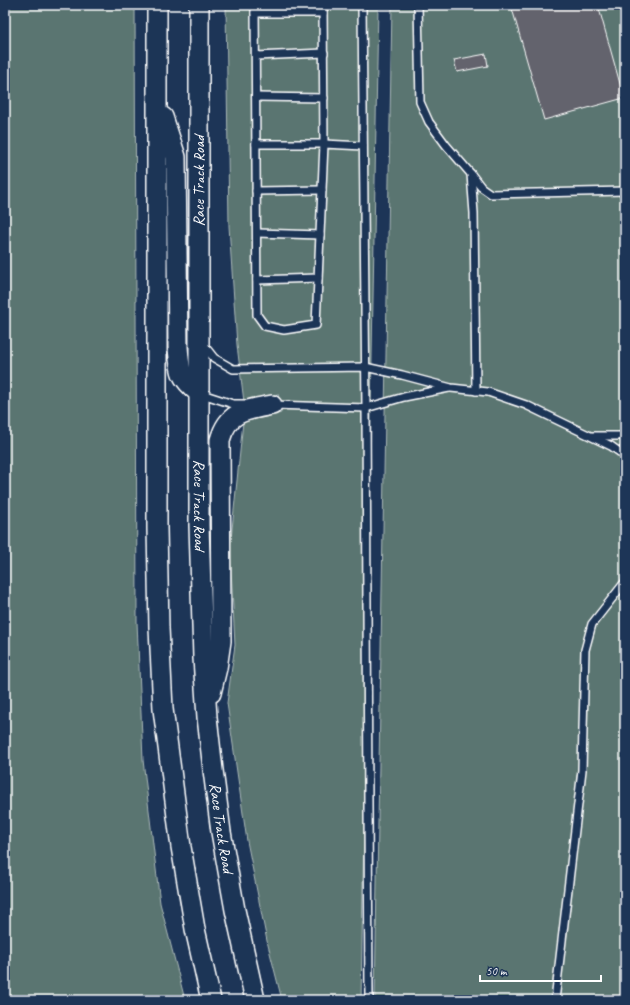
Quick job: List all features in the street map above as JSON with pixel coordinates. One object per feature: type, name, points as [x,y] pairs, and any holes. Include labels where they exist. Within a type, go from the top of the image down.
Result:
[{"type":"main road","points":[[157,5],[157,528],[159,628],[163,702],[180,847],[195,929],[211,1000]]},
{"type":"main road","name":"Race Track Road","points":[[199,5],[200,580],[207,711],[213,770],[224,847],[235,910],[255,1000]]},
{"type":"main road","points":[[157,98],[176,157],[179,366],[182,376],[188,384],[199,393]]},
{"type":"main road","points":[[207,711],[217,668],[220,641],[220,440],[223,428],[234,416],[251,409],[272,405]]},
{"type":"lane","points":[[323,5],[324,144],[316,325],[284,330],[266,326],[257,315],[256,9],[323,13]]},
{"type":"lane","points":[[362,5],[366,368],[369,1000]]},
{"type":"lane","points":[[418,5],[420,102],[429,122],[481,187],[491,194],[625,191]]},
{"type":"lane","points":[[256,56],[324,53]]},
{"type":"lane","points":[[256,97],[324,98]]},
{"type":"lane","points":[[256,144],[324,144],[363,146]]},
{"type":"lane","points":[[471,174],[474,213],[476,391]]},
{"type":"lane","points":[[256,192],[322,190]]},
{"type":"lane","points":[[257,232],[320,235]]},
{"type":"lane","points":[[257,280],[318,278]]},
{"type":"lane","points":[[200,339],[214,358],[233,368],[366,368],[402,375],[451,388],[488,392],[526,405],[611,446],[625,456]]},
{"type":"lane","points":[[199,393],[233,404],[366,408],[404,397],[451,388]]},
{"type":"lane","points":[[591,436],[625,436]]},
{"type":"lane","points":[[555,1000],[582,770],[585,650],[592,624],[625,582]]},
{"type":"green space","points":[[5,5],[135,5],[137,622],[143,760],[160,903],[185,1000],[5,1000]]},
{"type":"green space","points":[[226,5],[378,5],[361,1000],[282,1000],[267,941],[247,841],[227,703],[235,645],[230,549],[243,422],[281,413],[278,394],[244,402],[237,345],[229,226]]},
{"type":"green space","points":[[392,5],[625,5],[625,1000],[375,1000]]},
{"type":"building","points":[[473,5],[495,5],[474,9]]},
{"type":"building","points":[[511,5],[598,5],[624,98],[544,120]]},
{"type":"building","points":[[486,54],[488,66],[457,72],[454,60]]}]
